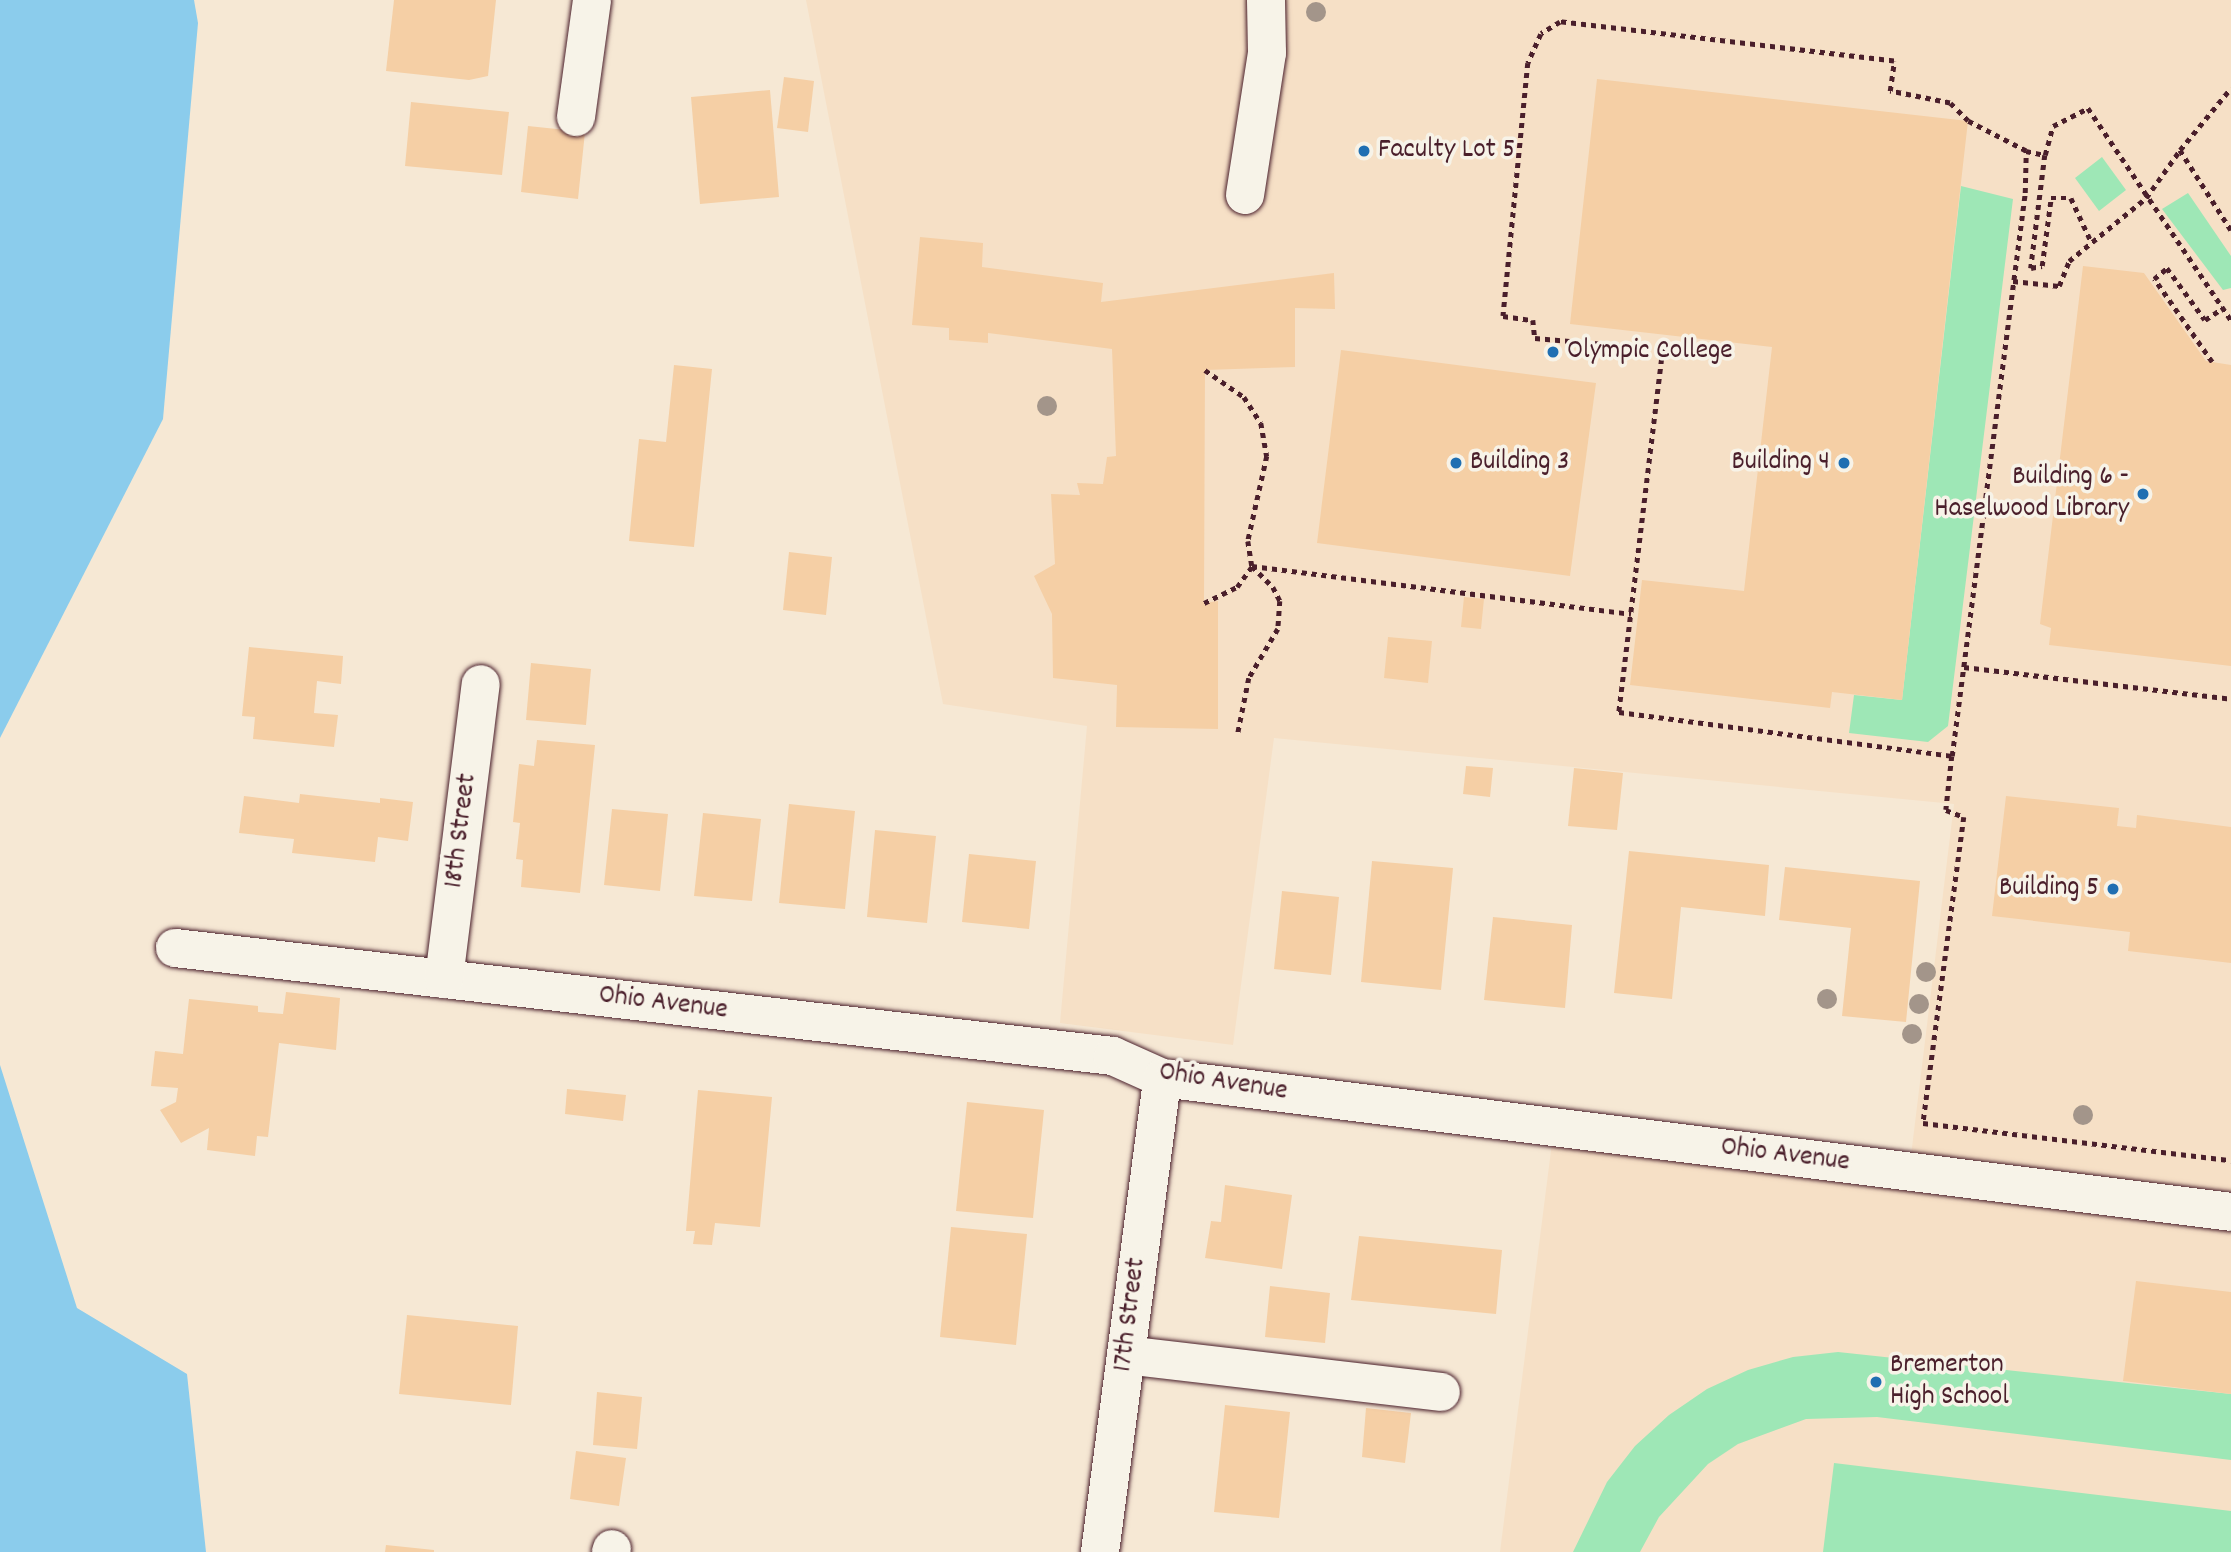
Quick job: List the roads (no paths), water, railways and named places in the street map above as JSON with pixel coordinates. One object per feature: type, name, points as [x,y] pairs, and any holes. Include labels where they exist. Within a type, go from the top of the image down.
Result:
[{"type":"street","points":[[576,117],[592,0]]},
{"type":"street","points":[[1245,195],[1267,53],[1266,0]]},
{"type":"street","name":"18th Street","points":[[444,979],[481,684]]},
{"type":"street","name":"Ohio Avenue","points":[[174,948],[1113,1056],[1162,1078],[2231,1212]]},
{"type":"street","name":"17th Street","points":[[1100,1552],[1162,1078]]},
{"type":"street","points":[[1126,1355],[1441,1392]]},
{"type":"water","points":[[0,0],[194,0],[198,23],[163,419],[0,738]]},
{"type":"water","points":[[0,1065],[77,1308],[187,1374],[206,1552],[0,1552]]},
{"type":"place","name":"Faculty Lot 5","points":[[1364,151]]},
{"type":"place","name":"Olympic College","points":[[1553,352]]},
{"type":"place","name":"Building 3","points":[[1456,463]]},
{"type":"place","name":"Building 4","points":[[1844,463]]},
{"type":"place","name":"Building 6 - Haselwood Library","points":[[2143,494]]},
{"type":"place","name":"Building 5","points":[[2113,889]]},
{"type":"place","name":"Bremerton High School","points":[[1876,1382]]}]
